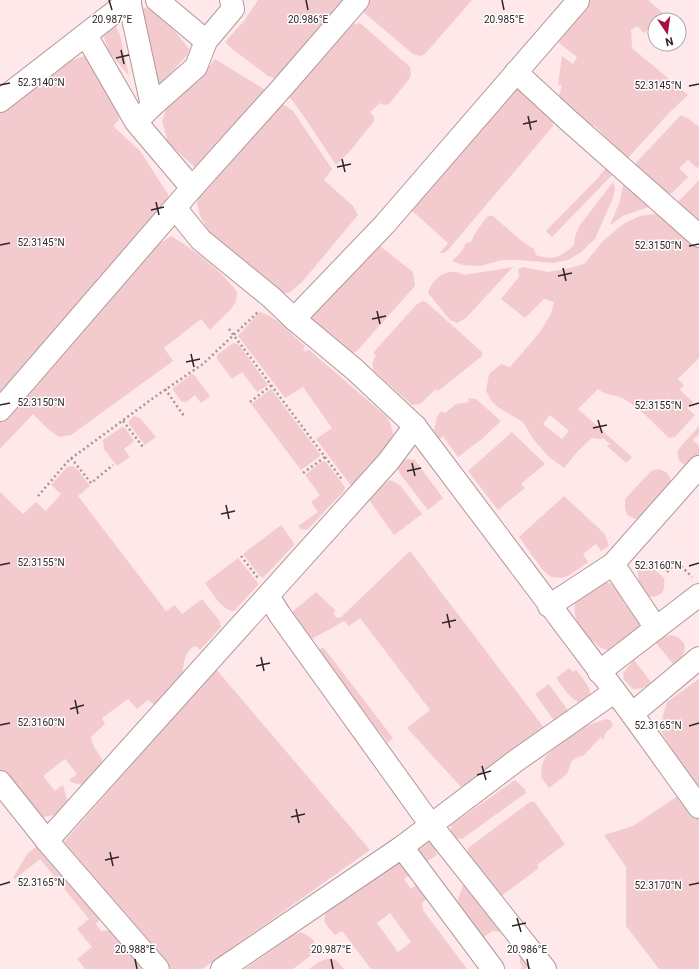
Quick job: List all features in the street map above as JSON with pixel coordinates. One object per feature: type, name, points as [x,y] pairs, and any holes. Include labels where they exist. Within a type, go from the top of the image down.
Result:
[{"type":"lane","points":[[0,101],[130,0],[152,106]]},
{"type":"lane","points":[[157,0],[206,41]]},
{"type":"lane","points":[[136,122],[196,67],[206,41],[233,9],[231,0]]},
{"type":"lane","points":[[0,410],[192,188],[358,0]]},
{"type":"lane","points":[[294,319],[385,224],[578,1],[577,0]]},
{"type":"lane","points":[[86,35],[136,122],[192,188]]},
{"type":"lane","points":[[516,72],[699,236]]},
{"type":"lane","points":[[175,208],[201,240],[272,298],[294,319],[354,369],[415,426],[549,606],[632,714],[699,807]]},
{"type":"lane","points":[[47,841],[263,588],[356,498],[388,462],[415,426]]},
{"type":"lane","points":[[549,606],[613,564],[699,467]]},
{"type":"lane","points":[[613,564],[656,628]]},
{"type":"lane","points":[[599,672],[656,628],[696,587]]},
{"type":"lane","points":[[263,588],[284,622],[431,826],[545,969]]},
{"type":"lane","points":[[632,714],[699,658]]},
{"type":"lane","points":[[222,969],[402,847],[517,760],[614,692]]},
{"type":"lane","points":[[0,782],[47,841],[158,969]]},
{"type":"lane","points":[[402,847],[493,969]]},
{"type":"path","points":[[38,496],[71,458],[165,389],[203,364],[272,298]]},
{"type":"path","points":[[229,329],[356,498]]},
{"type":"path","points":[[250,402],[272,385]]},
{"type":"path","points":[[165,389],[184,416]]},
{"type":"path","points":[[123,421],[143,446]]},
{"type":"path","points":[[303,472],[325,456]]},
{"type":"path","points":[[71,458],[91,483],[114,465]]},
{"type":"path","points":[[240,556],[263,588]]},
{"type":"path","points":[[667,572],[677,562],[696,587]]},
{"type":"shaded area","points":[[258,0],[344,0],[277,79],[268,76],[225,42],[244,21]]},
{"type":"shaded area","points":[[365,0],[472,0],[425,54],[420,56],[413,54],[361,10]]},
{"type":"shaded area","points":[[590,0],[648,0],[662,12],[647,12],[647,30],[644,33],[637,26],[631,30],[632,48],[688,95],[669,113],[627,159],[594,125],[590,126],[558,99],[562,85],[558,85],[562,56],[573,64],[577,57],[559,43],[563,30]]},
{"type":"shaded area","points":[[150,6],[158,10],[189,49],[188,54],[156,89],[140,10]]},
{"type":"shaded area","points":[[113,20],[120,35],[129,76],[110,53],[103,35]]},
{"type":"shaded area","points":[[360,23],[410,67],[411,74],[410,78],[389,104],[384,105],[380,103],[370,112],[374,117],[374,121],[351,150],[336,165],[289,96],[350,25]]},
{"type":"shaded area","points":[[84,56],[94,63],[117,107],[119,120],[113,126],[140,151],[168,194],[167,205],[0,397],[0,109],[47,69]]},
{"type":"shaded area","points":[[215,59],[270,93],[197,169],[168,143],[162,121],[167,107],[188,88],[200,80]]},
{"type":"shaded area","points":[[521,88],[553,119],[553,126],[448,250],[444,253],[440,253],[448,243],[410,209],[516,89]]},
{"type":"shaded area","points":[[283,104],[293,111],[332,169],[324,180],[353,206],[358,215],[303,281],[289,293],[278,293],[211,236],[200,216],[197,203],[199,196]]},
{"type":"shaded area","points":[[681,115],[699,127],[699,166],[697,168],[688,160],[679,168],[688,177],[672,193],[667,195],[633,166]]},
{"type":"shaded area","points":[[610,169],[614,173],[552,237],[546,231],[604,170]]},
{"type":"shaded area","points":[[624,180],[654,205],[623,216],[610,225],[620,201]]},
{"type":"shaded area","points":[[699,180],[699,227],[678,206],[678,202]]},
{"type":"shaded area","points":[[613,182],[615,188],[613,198],[595,239],[580,253],[568,260],[553,263],[502,260],[480,266],[463,265],[452,261],[461,252],[466,243],[471,242],[478,228],[488,216],[493,216],[523,242],[534,249],[536,255],[552,258],[561,255],[574,245],[575,236],[580,225]]},
{"type":"shaded area","points":[[655,214],[660,215],[699,245],[699,358],[678,379],[684,385],[680,390],[693,402],[687,408],[695,415],[675,437],[669,438],[642,412],[630,403],[620,397],[605,393],[598,389],[578,409],[632,457],[626,463],[607,446],[610,444],[603,438],[592,438],[579,450],[564,468],[549,457],[533,439],[523,422],[499,408],[492,402],[486,391],[489,374],[501,364],[510,367],[540,332],[551,314],[554,302],[544,299],[525,318],[501,299],[519,277],[518,269],[524,267],[548,272],[584,264],[604,240],[623,224],[640,216]],"holes":[[[550,415],[569,431],[562,439],[543,424]]]},
{"type":"shaded area","points":[[171,236],[207,261],[231,284],[237,292],[236,301],[231,309],[210,330],[201,319],[164,348],[173,361],[71,435],[59,437],[48,429],[33,414],[0,449],[0,420],[53,364],[159,244]]},
{"type":"shaded area","points":[[376,246],[380,246],[413,272],[415,286],[357,351],[353,353],[312,319],[312,315]]},
{"type":"shaded area","points":[[513,267],[466,318],[457,323],[450,320],[428,293],[433,282],[437,278],[447,273],[452,272],[464,275]]},
{"type":"shaded area","points":[[422,301],[426,302],[482,352],[482,356],[438,391],[436,389],[420,404],[412,405],[374,371],[373,363],[376,356],[373,353],[416,305]]},
{"type":"shaded area","points":[[259,312],[278,321],[305,346],[303,349],[306,352],[308,349],[387,417],[392,430],[392,440],[388,447],[352,487],[316,439],[332,428],[303,387],[285,398],[238,336]]},
{"type":"shaded area","points":[[233,343],[238,344],[268,385],[257,392],[242,372],[232,379],[217,359],[217,355]]},
{"type":"shaded area","points":[[192,374],[210,396],[201,403],[195,395],[185,403],[184,401],[182,402],[173,390],[173,388]]},
{"type":"shaded area","points":[[271,389],[320,454],[320,456],[301,470],[251,404]]},
{"type":"shaded area","points":[[468,398],[476,399],[501,421],[483,438],[458,457],[443,436],[439,439],[434,430],[437,417],[441,411],[445,413],[456,404],[469,402]]},
{"type":"shaded area","points":[[134,416],[140,418],[156,437],[145,445],[129,424],[129,421]]},
{"type":"shaded area","points":[[699,426],[699,434],[693,440],[699,446],[699,457],[686,466],[679,461],[677,452]]},
{"type":"shaded area","points":[[122,427],[125,428],[134,441],[124,449],[130,457],[117,466],[104,449],[103,440]]},
{"type":"shaded area","points":[[512,432],[545,464],[521,484],[525,488],[498,510],[468,471]]},
{"type":"shaded area","points":[[404,460],[415,460],[443,498],[428,510],[400,474],[397,467]]},
{"type":"shaded area","points":[[325,461],[345,487],[344,491],[307,530],[301,529],[298,526],[318,512],[311,502],[320,495],[305,475],[321,462]]},
{"type":"shaded area","points":[[73,466],[90,486],[78,496],[166,611],[175,605],[182,614],[202,599],[219,620],[221,627],[200,650],[196,646],[188,651],[183,670],[183,679],[156,706],[148,700],[137,709],[128,699],[102,718],[105,724],[91,737],[103,765],[83,785],[73,783],[69,780],[77,774],[65,759],[43,776],[55,791],[63,785],[67,800],[66,808],[60,812],[50,816],[38,817],[0,771],[0,492],[23,514],[36,502],[46,511],[61,494],[51,485],[67,467]]},
{"type":"shaded area","points":[[658,469],[668,474],[672,485],[642,518],[635,519],[627,515],[625,499],[651,471]]},
{"type":"shaded area","points":[[390,480],[400,485],[422,514],[394,535],[369,500]]},
{"type":"shaded area","points":[[564,496],[605,534],[609,546],[601,551],[596,544],[583,554],[588,562],[570,575],[562,578],[551,577],[542,569],[519,537]]},
{"type":"shaded area","points":[[281,525],[294,545],[263,578],[243,554]]},
{"type":"shaded area","points":[[410,551],[545,729],[461,787],[407,728],[430,710],[360,618],[349,626],[344,621],[310,640],[291,613],[316,592],[335,610],[334,614],[336,618],[341,617]]},
{"type":"shaded area","points":[[238,558],[258,585],[234,611],[222,605],[205,583]]},
{"type":"shaded area","points":[[645,561],[664,578],[664,588],[661,594],[645,597],[639,585],[637,566]]},
{"type":"shaded area","points":[[600,582],[606,582],[613,585],[626,606],[640,617],[639,628],[631,641],[612,650],[606,650],[596,644],[581,629],[576,618],[576,599]]},
{"type":"shaded area","points":[[671,635],[682,640],[685,648],[682,657],[674,665],[656,643],[666,636]]},
{"type":"shaded area","points":[[323,647],[393,738],[388,743],[317,651]]},
{"type":"shaded area","points":[[634,660],[651,682],[645,687],[633,689],[624,680],[623,673]]},
{"type":"shaded area","points":[[569,668],[573,672],[576,670],[590,690],[590,698],[582,703],[570,696],[556,678]]},
{"type":"shaded area","points":[[216,669],[370,850],[202,969],[167,969],[62,844]]},
{"type":"shaded area","points":[[699,679],[699,788],[684,768],[662,733],[661,722],[667,702]]},
{"type":"shaded area","points":[[549,684],[569,712],[555,722],[535,694]]},
{"type":"shaded area","points":[[606,719],[611,721],[613,726],[606,733],[604,740],[601,737],[583,756],[572,761],[567,774],[549,788],[541,777],[542,765],[546,756],[563,741],[583,727]]},
{"type":"shaded area","points":[[515,780],[525,789],[526,793],[462,839],[456,838],[451,832],[451,825]]},
{"type":"shaded area","points":[[682,793],[699,817],[699,969],[659,969],[626,926],[626,867],[604,835],[633,826]]},
{"type":"shaded area","points":[[530,802],[534,802],[536,804],[565,844],[537,865],[539,868],[500,897],[469,856],[468,848]]},
{"type":"shaded area","points":[[429,841],[434,844],[437,855],[424,863],[417,849],[424,842]]},
{"type":"shaded area","points":[[36,847],[43,849],[98,913],[99,920],[96,924],[101,931],[112,930],[137,960],[141,969],[85,969],[77,959],[92,947],[77,929],[89,919],[40,859],[15,879],[13,878],[27,854]]},
{"type":"shaded area","points":[[402,858],[415,871],[404,879],[411,889],[421,881],[429,897],[422,903],[423,910],[467,969],[371,969],[342,931],[335,935],[328,927],[324,918],[328,911]],"holes":[[[390,913],[411,942],[398,952],[377,923]]]},
{"type":"shaded area","points":[[464,883],[531,964],[525,969],[520,969],[523,967],[520,963],[520,957],[501,932],[492,931],[485,936],[484,945],[459,905],[458,899]]},
{"type":"shaded area","points":[[301,932],[314,941],[314,953],[293,969],[245,969],[295,934]]},
{"type":"shaded area","points":[[327,959],[336,960],[344,969],[309,969],[319,962]]}]
